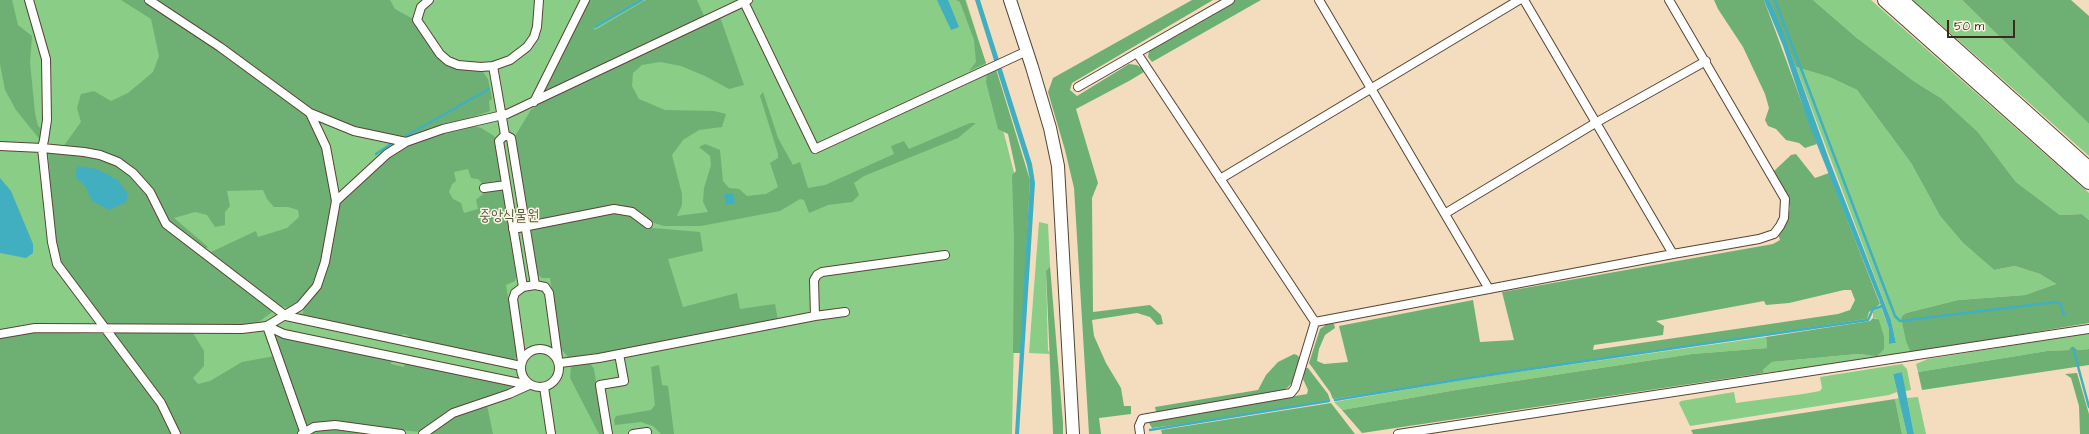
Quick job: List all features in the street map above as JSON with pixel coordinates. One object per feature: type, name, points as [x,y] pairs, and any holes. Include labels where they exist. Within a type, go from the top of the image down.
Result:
[{"type":"highway","points":[[1885,0],[2089,182]]},
{"type":"highway","points":[[1901,0],[2089,169]]},
{"type":"main road","points":[[1010,0],[1050,128],[1058,166],[1073,434]]},
{"type":"street","points":[[29,0],[46,59],[47,120],[42,148],[52,242],[57,264],[161,403],[176,434]]},
{"type":"street","points":[[149,0],[220,47],[310,113],[354,131],[406,142]]},
{"type":"street","points":[[429,0],[421,7],[417,20],[440,54],[448,61],[458,66],[493,66],[510,60],[527,47],[534,37],[537,27],[539,0]]},
{"type":"street","points":[[534,102],[585,0]]},
{"type":"street","points":[[1078,87],[1230,0]]},
{"type":"street","points":[[1319,0],[1446,213],[1489,289]]},
{"type":"street","points":[[1220,179],[1519,0]]},
{"type":"street","points":[[1524,0],[1597,122],[1673,254]]},
{"type":"street","points":[[1315,322],[1759,239],[1774,234],[1784,218],[1785,199],[1706,61],[1669,0]]},
{"type":"street","points":[[336,201],[387,154],[406,142],[443,129],[502,116],[746,1],[815,149],[1027,51]]},
{"type":"street","points":[[1137,53],[1315,322]]},
{"type":"street","points":[[1446,213],[1597,122],[1706,61]]},
{"type":"street","points":[[493,66],[505,135]]},
{"type":"street","points":[[0,334],[36,328],[242,329],[267,326],[286,316],[300,306],[317,286],[325,262],[336,201],[326,147],[310,113]]},
{"type":"street","points":[[505,135],[499,140],[523,287]]},
{"type":"street","points":[[505,135],[511,138],[535,285]]},
{"type":"street","points":[[0,146],[84,152],[100,155],[118,162],[133,173],[150,192],[166,224],[286,316],[522,364]]},
{"type":"street","points":[[484,188],[506,185]]},
{"type":"street","points":[[513,229],[614,209],[632,212],[648,224]]},
{"type":"street","points":[[815,316],[814,280],[817,275],[822,272],[945,255]]},
{"type":"street","points":[[267,326],[284,334],[529,385],[544,387],[556,380],[559,375],[559,361],[549,293],[545,287],[535,285],[523,287],[515,293],[513,305],[524,378],[529,385]]},
{"type":"street","points":[[559,361],[619,354],[815,316],[845,312]]},
{"type":"street","points":[[1139,430],[1142,419],[1154,416],[1291,393],[1295,388],[1315,322]]},
{"type":"street","points":[[267,326],[304,434],[314,427],[335,425],[402,434]]},
{"type":"street","points":[[1398,434],[2089,329]]},
{"type":"street","points":[[522,364],[528,353],[540,348],[552,352],[559,361]]},
{"type":"street","points":[[608,434],[600,385],[624,381],[619,354]]},
{"type":"street","points":[[423,434],[453,413],[509,394],[529,385]]},
{"type":"street","points":[[544,387],[551,434]]},
{"type":"street","points":[[633,434],[647,432]]},
{"type":"green space","name":"중앙식물원","points":[[0,0],[966,0],[986,64],[1017,184],[1012,434],[0,434]]},
{"type":"green space","points":[[0,0],[12,0],[18,25],[32,36],[30,62],[35,113],[38,126],[44,131],[41,141],[16,110],[5,90],[0,64]]},
{"type":"green space","points":[[121,0],[145,0],[219,49],[308,114],[319,133],[334,192],[330,232],[314,287],[297,305],[288,308],[273,304],[209,253],[256,231],[258,237],[287,228],[299,217],[298,210],[288,207],[274,207],[267,199],[263,190],[227,191],[230,206],[225,212],[225,225],[215,227],[207,215],[195,212],[174,218],[208,247],[204,249],[168,221],[158,201],[118,160],[63,147],[81,122],[77,108],[81,94],[94,91],[111,101],[128,93],[153,72],[159,56],[151,19]]},
{"type":"green space","points":[[154,0],[390,0],[395,9],[415,20],[457,68],[479,69],[483,72],[488,79],[492,99],[489,101],[490,111],[405,140],[355,128],[308,107]]},
{"type":"green space","points":[[588,0],[640,0],[593,27],[595,30],[646,0],[697,0],[704,16],[544,94],[542,90]]},
{"type":"green space","points":[[956,0],[965,0],[986,63],[969,71],[976,62],[974,40],[960,2]]},
{"type":"green space","points":[[1192,0],[1213,0],[1072,83],[1070,90],[1077,96],[1129,64],[1137,65],[1143,69],[1144,72],[1129,81],[1076,109],[1098,183],[1092,198],[1093,312],[1150,305],[1161,315],[1163,324],[1157,325],[1150,317],[1137,313],[1092,320],[1094,336],[1106,363],[1121,388],[1124,406],[1131,406],[1131,414],[1099,418],[1101,434],[1089,434],[1074,188],[1065,150],[1048,92],[1053,78]]},
{"type":"green space","points":[[1235,0],[1261,0],[1152,62],[1148,57],[1149,51]]},
{"type":"green space","points":[[1714,0],[1764,0],[1817,144],[1805,148],[1799,143],[1786,140],[1776,129],[1768,126],[1765,120],[1769,108],[1765,94],[1743,47],[1718,9]]},
{"type":"green space","points":[[1770,0],[1813,0],[1857,38],[1915,82],[1941,98],[1978,132],[2016,182],[2060,215],[2082,214],[2089,220],[2089,323],[1911,353],[1906,341],[1901,317],[1906,313],[1958,300],[2025,295],[2056,284],[2040,274],[2015,266],[1994,270],[1963,243],[1940,216],[1911,163],[1857,90],[1829,77],[1796,67]]},
{"type":"green space","points":[[1813,0],[1871,0],[2089,193],[2089,220],[2082,214],[2060,215],[2016,182],[1978,132],[1941,98],[1915,82],[1857,38]]},
{"type":"green space","points":[[1913,0],[1962,0],[2089,124],[2089,156]]},
{"type":"green space","points":[[1962,0],[2071,0],[2089,16],[2089,124]]},
{"type":"green space","points":[[720,17],[744,85],[729,89],[705,76],[681,66],[660,62],[642,65],[633,73],[632,86],[639,99],[665,110],[714,111],[726,114],[722,127],[699,130],[683,140],[672,155],[682,194],[682,205],[677,216],[708,212],[703,202],[704,188],[711,165],[710,156],[699,147],[705,144],[720,150],[723,181],[729,188],[739,189],[747,196],[766,194],[778,187],[770,163],[778,158],[778,154],[760,96],[763,92],[778,138],[793,165],[800,162],[808,188],[825,185],[894,154],[891,146],[904,141],[909,149],[970,123],[976,123],[958,138],[864,176],[854,183],[859,195],[852,202],[828,205],[809,213],[804,200],[800,199],[780,211],[701,226],[664,226],[651,222],[631,208],[624,206],[614,206],[531,222],[528,221],[515,136],[531,110],[542,102]]},
{"type":"green space","points":[[1796,67],[1829,77],[1857,90],[1911,163],[1940,216],[1963,243],[1994,270],[2015,266],[2040,274],[2056,284],[2025,295],[1958,300],[1906,313],[1901,317],[1911,353],[1873,360],[1764,373],[1763,370],[1772,362],[1858,354],[1868,355],[1876,318],[1873,318],[1873,312],[1881,307],[1889,329],[1889,344],[1896,343],[1891,320]]},
{"type":"green space","points":[[996,69],[1030,180],[1021,353],[1013,353],[1014,239],[1012,175],[1016,171],[1008,134],[998,129],[986,82],[987,74]]},
{"type":"green space","points":[[460,126],[473,126],[481,128],[494,136],[497,141],[503,180],[482,183],[478,179],[471,178],[468,169],[454,172],[456,181],[452,184],[449,192],[453,199],[461,203],[464,213],[478,209],[476,200],[484,193],[504,190],[517,274],[515,281],[506,285],[517,355],[515,359],[511,361],[410,340],[409,336],[404,334],[394,337],[302,316],[304,309],[320,288],[340,201],[398,149]]},
{"type":"green space","points":[[48,151],[101,158],[118,165],[131,176],[147,194],[162,225],[272,312],[260,321],[244,325],[106,325],[59,262],[55,239]]},
{"type":"green space","points":[[1796,154],[1815,178],[1829,173],[1880,304],[1869,312],[1867,319],[1333,399],[1330,392],[1309,363],[1320,329],[1327,324],[1334,324],[1335,328],[1325,335],[1319,349],[1317,361],[1324,364],[1348,362],[1339,326],[1473,300],[1480,342],[1514,340],[1502,292],[1773,244],[1780,240],[1778,234],[1783,228],[1790,209],[1788,196],[1774,171],[1791,155]],"holes":[[[1844,290],[1851,290],[1855,300],[1850,310],[1838,314],[1593,350],[1594,345],[1663,335],[1664,326],[1656,321],[1764,301],[1766,305],[1789,303]]]},
{"type":"green space","points":[[623,211],[653,228],[700,232],[703,251],[668,259],[683,307],[737,293],[740,309],[775,304],[778,320],[596,356],[572,359],[568,357],[561,349],[550,278],[542,278],[537,274],[531,230]]},
{"type":"green space","points":[[1039,222],[1048,224],[1050,266],[1046,271],[1048,350],[1050,354],[1029,353]]},
{"type":"green space","points":[[1050,266],[1063,434],[1053,434],[1046,271]]},
{"type":"green space","points":[[1873,318],[1879,320],[1884,337],[1884,349],[1877,356],[1858,354],[1772,362],[1763,370],[1764,373],[1362,433],[1342,410],[1456,390],[1692,354],[1767,348],[1766,337],[1870,321]]},
{"type":"green space","points":[[32,332],[104,334],[159,404],[174,434],[0,434],[0,338]]},
{"type":"green space","points":[[114,333],[193,333],[204,351],[204,366],[193,378],[198,384],[210,381],[242,362],[275,356],[300,425],[300,432],[296,434],[179,434],[113,335]]},
{"type":"green space","points":[[2089,333],[2089,349],[2078,350],[2074,347],[2069,350],[2047,351],[1918,372],[1916,364],[1928,359]]},
{"type":"green space","points":[[277,336],[392,360],[391,364],[404,367],[405,362],[510,384],[512,390],[420,432],[336,423],[308,428],[306,427],[275,340]]},
{"type":"green space","points":[[1766,337],[1767,348],[1692,354],[1456,390],[1342,410],[1334,402],[1469,379]]},
{"type":"green space","points":[[2071,347],[2078,350],[2089,349],[2089,365],[1922,390],[1918,372],[2047,351],[2069,350]]},
{"type":"green space","points":[[1294,354],[1300,358],[1294,381],[1287,388],[1278,392],[1156,412],[1155,407],[1258,390],[1266,375],[1278,362]]},
{"type":"green space","points":[[590,363],[594,369],[605,434],[599,434],[570,378],[571,366]]},
{"type":"green space","points":[[1902,364],[1907,369],[1911,390],[1905,391],[1902,372],[1893,374],[1897,392],[1889,395],[1690,426],[1679,403],[1681,401],[1734,392],[1736,403],[1803,394],[1820,391],[1822,388],[1820,377]]},
{"type":"green space","points":[[659,365],[662,385],[668,386],[674,434],[661,434],[653,426],[641,422],[615,425],[614,420],[616,416],[651,410],[655,405],[651,367]]},
{"type":"green space","points":[[1305,368],[1308,368],[1328,394],[1330,400],[1152,428],[1149,423],[1154,420],[1307,394],[1308,390],[1303,379]]},
{"type":"green space","points":[[2077,373],[2089,414],[2089,434],[2080,434],[2079,406],[2071,378],[2065,374]]},
{"type":"green space","points":[[1918,397],[1926,434],[1914,434],[1907,398]]},
{"type":"green space","points":[[1899,398],[1907,434],[1902,434],[1895,399]]},
{"type":"green space","points":[[1895,399],[1902,434],[1693,434],[1691,430]]},
{"type":"green space","points":[[1331,403],[1355,434],[1162,434],[1161,430]]},
{"type":"green space","points":[[487,405],[493,434],[429,434],[455,415]]},
{"type":"green space","points":[[323,427],[381,434],[309,434]]},
{"type":"water","points":[[937,0],[948,0],[959,27],[951,30]]},
{"type":"water","points":[[975,0],[980,0],[1032,164],[1035,183],[1019,434],[1015,434],[1030,180],[1027,165]]},
{"type":"water","points":[[1764,0],[1770,0],[1784,34],[1830,162],[1891,320],[1896,343],[1889,344],[1889,329],[1879,300],[1808,122],[1783,46]]},
{"type":"water","points":[[78,166],[97,169],[118,180],[128,194],[126,202],[109,210],[92,201],[85,186],[77,179],[75,173]]},
{"type":"water","points":[[0,178],[11,191],[33,244],[33,253],[26,258],[0,253]]},
{"type":"water","points":[[733,193],[735,203],[726,205],[724,194]]},
{"type":"water","points":[[1902,372],[1914,434],[1907,434],[1893,374]]},
{"type":"waterway","points":[[595,27],[642,0]]},
{"type":"waterway","points":[[1775,0],[1895,316],[1900,321],[2056,302],[2060,303],[2064,315]]},
{"type":"waterway","points":[[404,137],[489,89]]},
{"type":"waterway","points":[[376,154],[391,144]]},
{"type":"waterway","points":[[1335,400],[1469,378],[1868,320],[1873,309],[1882,306]]},
{"type":"waterway","points":[[2073,348],[2089,407]]},
{"type":"waterway","points":[[1150,430],[1329,401]]}]
